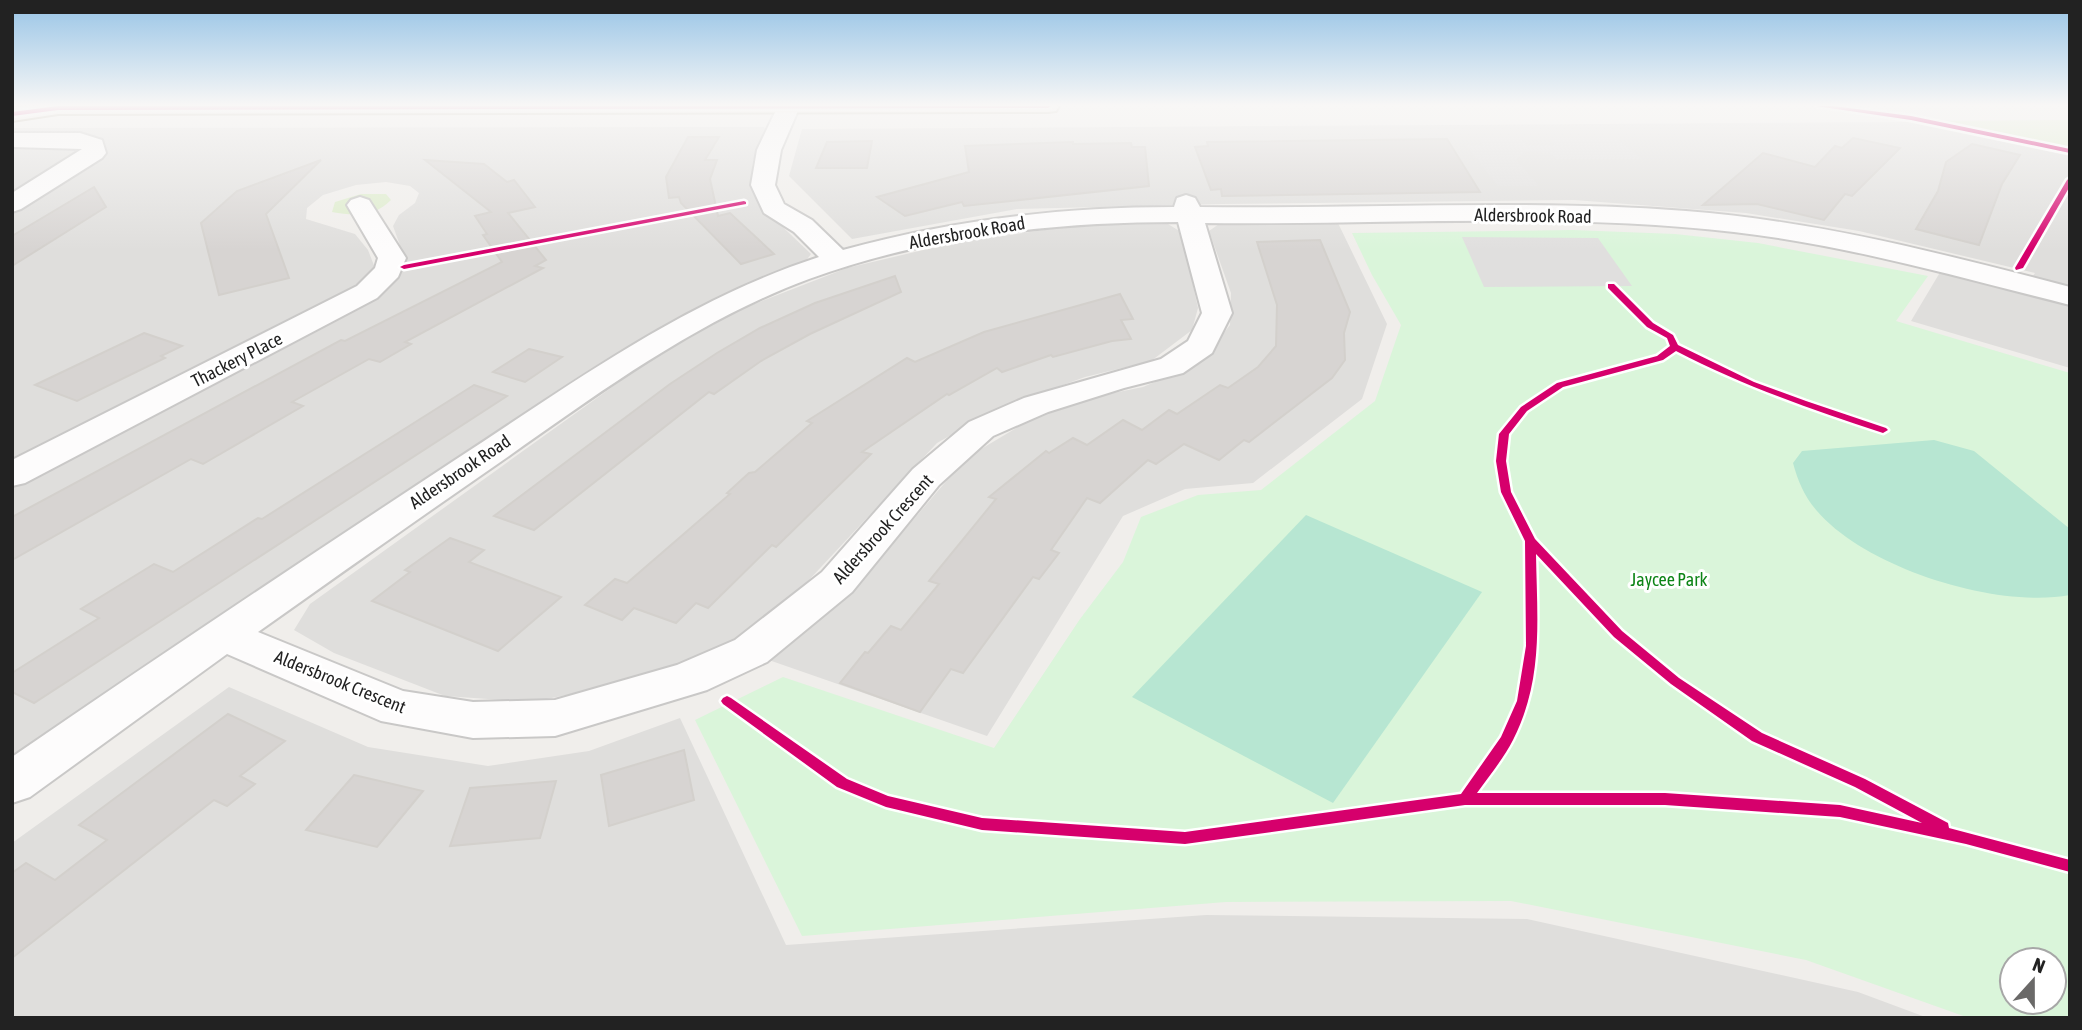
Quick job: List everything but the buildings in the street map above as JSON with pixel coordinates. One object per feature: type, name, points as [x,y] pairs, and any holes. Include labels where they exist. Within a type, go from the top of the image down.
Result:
[{"type":"street","points":[[12,204],[92,154]]},
{"type":"street","points":[[768,154],[762,185],[773,208],[803,226],[838,261]]},
{"type":"street","name":"Thackery Place","points":[[12,475],[367,292],[388,271],[392,258],[360,205]]},
{"type":"street","name":"Aldersbrook Road","points":[[12,783],[221,634],[634,355],[722,306],[799,273],[838,261],[960,233],[1032,221],[1188,210],[1687,219],[1795,232],[1860,244],[2070,296]]},
{"type":"street","name":"Aldersbrook Crescent","points":[[221,634],[397,708],[473,720],[555,718],[691,678],[751,650],[837,582],[926,478],[981,429],[1036,405],[1112,381],[1172,366],[1201,346],[1217,313],[1188,210]]},
{"type":"shaded area","points":[[12,154],[756,154],[750,187],[765,210],[811,254],[802,266],[730,293],[645,336],[12,764],[12,484],[390,284],[406,262],[393,226],[399,215],[415,203],[419,193],[410,186],[386,182],[356,185],[323,195],[307,208],[306,219],[355,234],[368,250],[375,268],[358,288],[12,464]]},
{"type":"shaded area","points":[[795,154],[2061,154],[2070,156],[2070,290],[2030,280],[2035,273],[1859,231],[1746,213],[1574,200],[1017,209],[852,239],[789,176]]},
{"type":"shaded area","points":[[1473,154],[1523,154],[1516,160],[1539,186],[1498,186]]},
{"type":"shaded area","points":[[1551,154],[1636,154],[1642,159],[1556,159]]},
{"type":"shaded area","points":[[1337,221],[1387,324],[1362,399],[1253,483],[1185,489],[1123,516],[987,736],[763,658],[821,619],[884,554],[966,458],[1028,421],[1079,400],[1143,387],[1200,363],[1230,325],[1231,293],[1209,231],[1219,224],[1241,222]]},
{"type":"shaded area","points":[[1153,222],[1168,224],[1181,232],[1198,308],[1192,330],[1151,361],[1085,377],[997,409],[937,443],[793,597],[722,648],[635,681],[532,702],[445,696],[334,653],[294,630],[310,604],[661,352],[744,308],[847,268],[953,243],[1058,228]]},
{"type":"shaded area","points":[[1462,237],[1598,238],[1632,286],[1484,287]]},
{"type":"shaded area","points":[[1942,269],[2070,304],[2070,368],[1911,321]]},
{"type":"shaded area","points":[[229,687],[368,747],[488,766],[589,751],[680,718],[786,945],[1206,915],[1527,919],[1858,992],[1928,1018],[12,1018],[12,843]]},
{"type":"green space","points":[[361,194],[386,194],[391,200],[378,210],[363,214],[332,212],[335,202]]},
{"type":"green space","name":"Jaycee Park","points":[[1573,230],[1675,234],[1758,243],[1928,276],[1896,321],[2070,373],[2070,1018],[1969,1018],[1806,960],[1511,901],[1226,902],[802,936],[695,720],[783,677],[994,748],[1080,619],[1123,562],[1141,517],[1198,495],[1261,490],[1375,401],[1401,325],[1352,233]]},
{"type":"green space","points":[[1934,440],[1974,451],[2070,529],[2070,595],[2040,598],[1970,590],[1899,566],[1839,532],[1817,511],[1802,488],[1793,463],[1802,451]]},
{"type":"green space","points":[[1306,515],[1482,592],[1333,803],[1132,697]]},
{"type":"cycle path","points":[[2019,268],[2070,180]]},
{"type":"cycle path","points":[[404,267],[744,203]]},
{"type":"cycle path","points":[[1465,799],[1507,739],[1523,701],[1532,646],[1530,541],[1506,492],[1501,461],[1504,434],[1524,409],[1560,385],[1660,358],[1675,347],[1670,337],[1650,325],[1611,286]]},
{"type":"cycle path","points":[[1675,347],[1751,383],[1883,430]]},
{"type":"cycle path","points":[[1530,541],[1618,634],[1675,681],[1757,737],[1860,783],[1943,827]]},
{"type":"cycle path","points":[[727,701],[842,783],[886,801],[982,824],[1185,838],[1465,799],[1665,799],[1840,811],[1966,838],[2070,866]]}]
